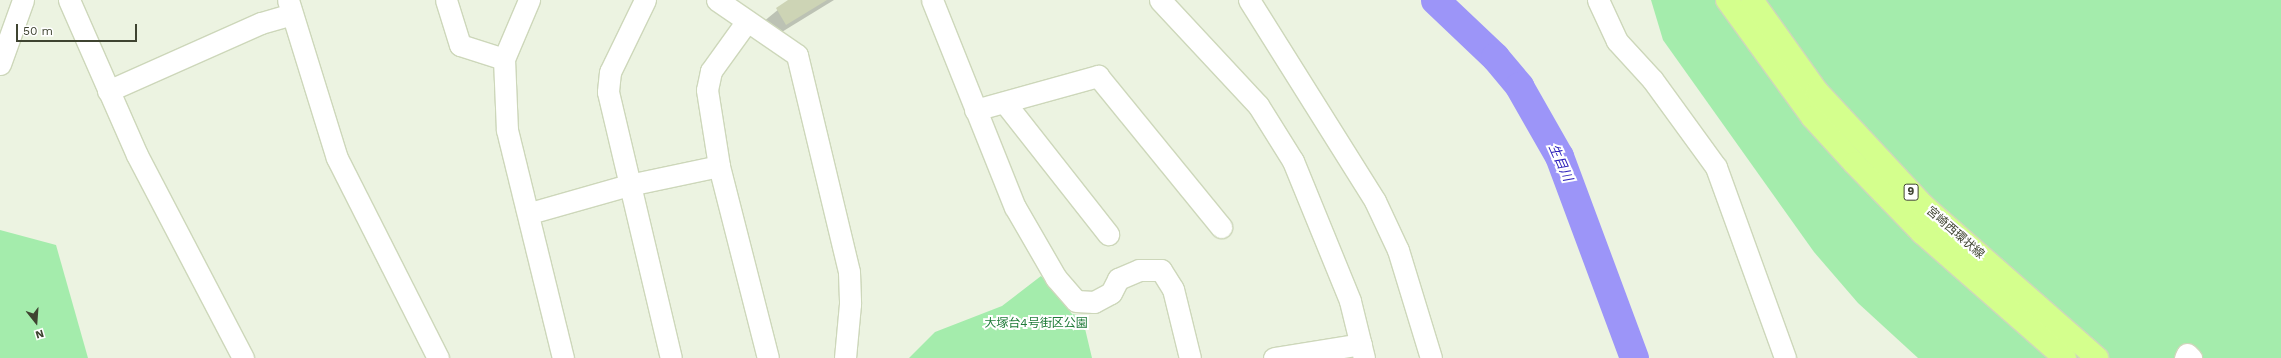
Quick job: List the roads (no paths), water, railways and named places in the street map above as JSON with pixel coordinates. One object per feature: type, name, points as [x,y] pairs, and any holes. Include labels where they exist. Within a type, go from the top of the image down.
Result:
[{"type":"main road","name":"宮崎西環状線","points":[[1728,0],[1807,111],[1854,163],[1922,233],[2065,358]]},
{"type":"main road","name":"宮崎西環状線","points":[[1752,0],[1818,91],[1923,204],[2097,358]]},
{"type":"street","points":[[0,64],[23,0]]},
{"type":"street","points":[[69,0],[108,91],[244,358]]},
{"type":"street","points":[[446,0],[460,45],[504,58]]},
{"type":"street","points":[[529,0],[504,58],[507,130],[530,213],[563,358]]},
{"type":"street","points":[[645,0],[608,81],[613,122],[671,358]]},
{"type":"street","points":[[717,0],[797,55],[849,272],[850,304],[845,358]]},
{"type":"street","points":[[932,0],[1015,207],[1056,278],[1076,301],[1094,302],[1111,293],[1118,279],[1139,270],[1162,270],[1173,289],[1190,358]]},
{"type":"street","points":[[1160,0],[1258,106],[1293,161],[1334,255],[1362,351],[1286,357]]},
{"type":"street","points":[[1249,0],[1375,200],[1398,250],[1431,358]]},
{"type":"street","points":[[1598,0],[1617,41],[1652,79],[1716,167],[1785,358]]},
{"type":"street","points":[[108,91],[261,23],[290,7],[337,158],[438,358]]},
{"type":"street","points":[[747,21],[711,71],[707,90],[719,166],[768,358]]},
{"type":"street","points":[[975,110],[1005,103],[1098,76],[1221,226]]},
{"type":"street","points":[[1005,103],[1108,234]]},
{"type":"street","points":[[530,213],[629,185],[719,166]]},
{"type":"street","points":[[2185,358],[2187,354],[2191,358]]},
{"type":"waterway","name":"生目川","points":[[1435,0],[1495,57],[1519,86],[1559,156],[1634,358]]},
{"type":"park label","name":"大塚台4号街区公園","points":[[1036,324]]}]
